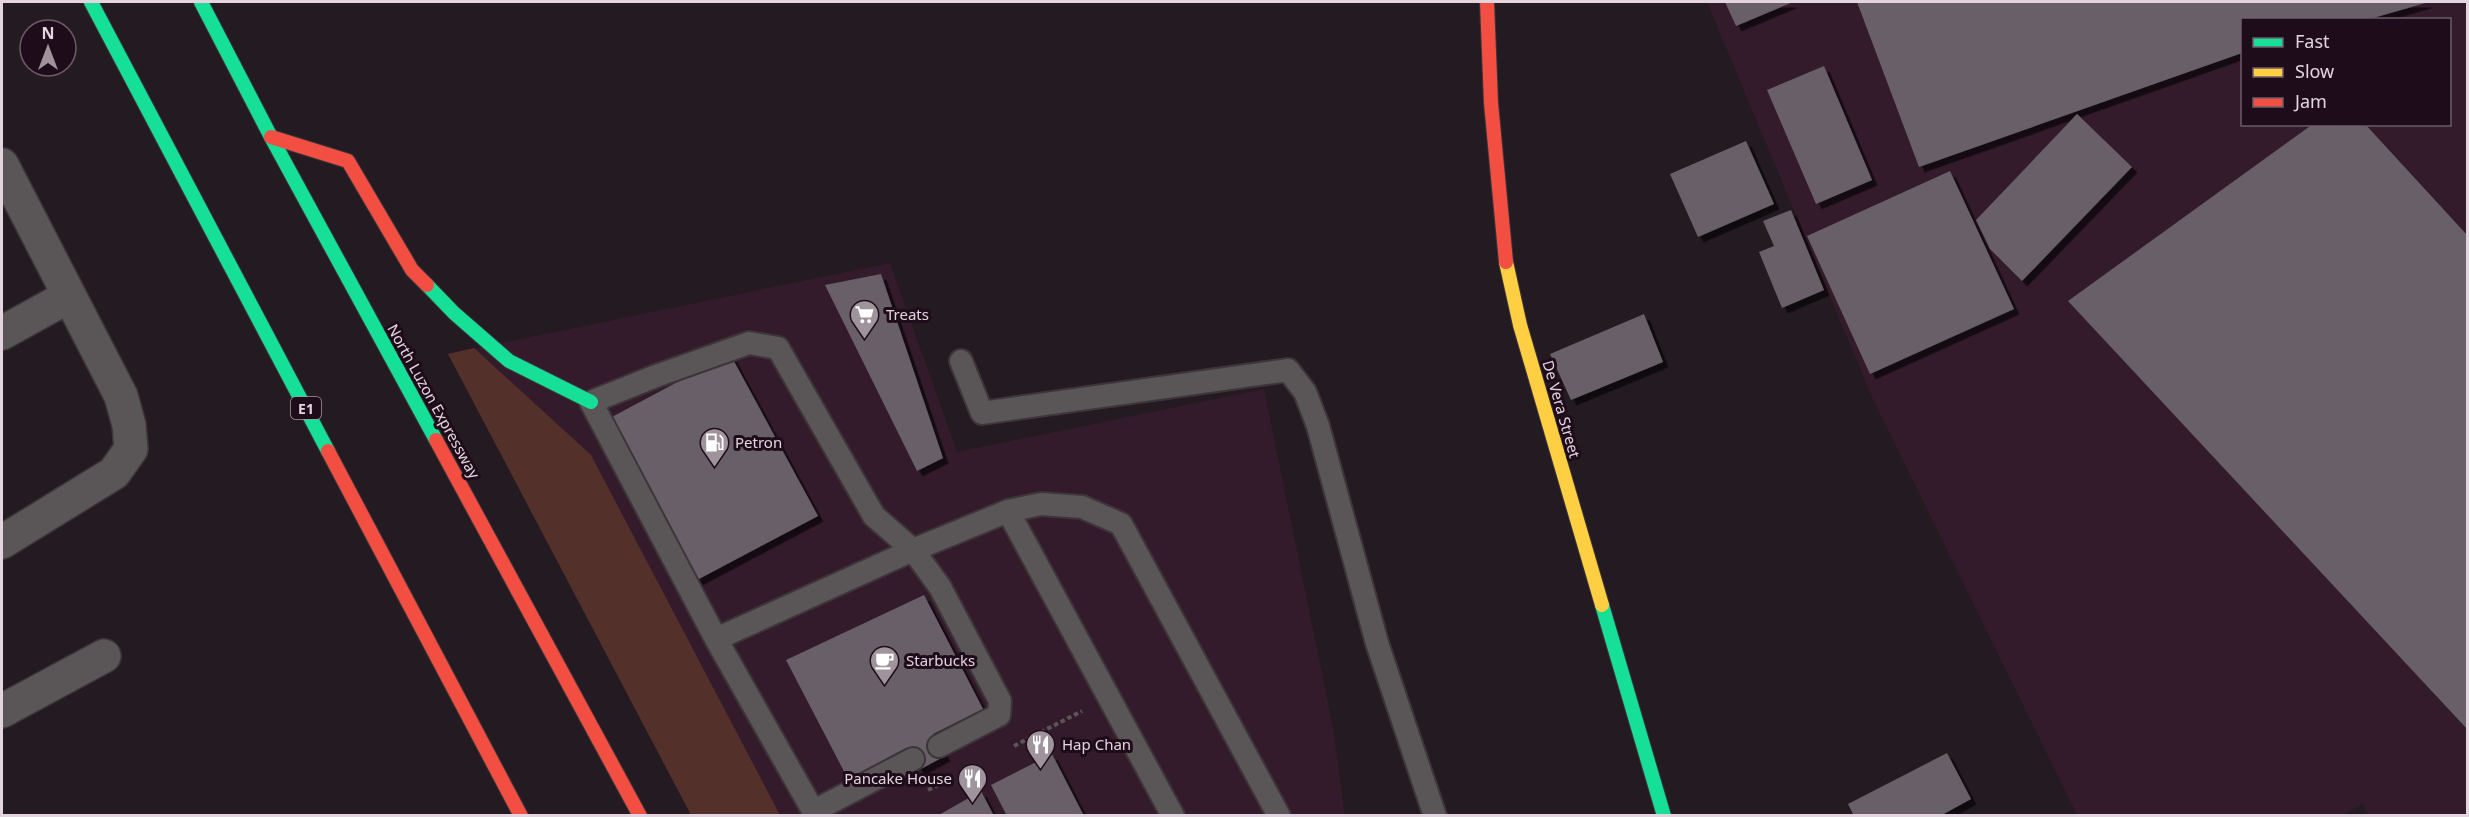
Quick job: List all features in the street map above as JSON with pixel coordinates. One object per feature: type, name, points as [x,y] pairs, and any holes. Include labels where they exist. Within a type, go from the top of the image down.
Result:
[{"type":"main road","name":"E1","points":[[91,2],[521,816]]},
{"type":"main road","name":"North Luzon Expressway","points":[[201,2],[271,137],[640,816]]},
{"type":"main road","name":"De Vera Street","points":[[1490,3],[1491,103],[1504,254],[1520,325],[1664,816]]},
{"type":"main road","points":[[271,137],[348,161],[412,270],[454,313],[509,361],[591,402]]},
{"type":"street","points":[[2,165],[121,396],[129,425],[131,449],[114,473],[2,542]]},
{"type":"street","points":[[2,333],[69,296]]},
{"type":"street","points":[[2,711],[104,656]]},
{"type":"lane","points":[[913,759],[815,813],[716,639],[591,402],[749,343],[778,348],[874,516],[913,550],[940,587],[1000,701],[999,715],[939,746]]},
{"type":"lane","points":[[961,361],[982,413],[1288,370],[1305,392],[1318,426],[1377,643],[1435,816]]},
{"type":"lane","points":[[716,639],[913,550],[1008,511],[1041,504],[1082,507],[1121,524],[1279,816]]},
{"type":"lane","points":[[1008,511],[1173,816]]},
{"type":"shaded area","points":[[1707,2],[2467,2],[2467,815],[2369,815],[2362,804],[2342,816],[2077,815],[1872,397]]},
{"type":"shaded area","points":[[890,263],[957,452],[1264,389],[1333,728],[1345,815],[692,815],[448,354]]},
{"type":"shaded area","points":[[474,348],[591,455],[780,815],[691,815],[448,354]]},
{"type":"building","points":[[1725,2],[1793,2],[1736,26]]},
{"type":"building","points":[[1857,2],[2429,2],[2373,18],[2241,18],[2241,53],[1919,167]]},
{"type":"building","points":[[1824,66],[1872,180],[1816,204],[1767,90]]},
{"type":"building","points":[[2077,114],[2132,167],[2022,281],[1990,249],[1976,220]]},
{"type":"building","points":[[2310,126],[2367,126],[2468,236],[2468,730],[2068,301]]},
{"type":"building","points":[[1746,141],[1774,204],[1698,237],[1670,174]]},
{"type":"building","points":[[1950,171],[2014,309],[1870,374],[1807,236]]},
{"type":"building","points":[[1791,210],[1824,290],[1782,308],[1759,252],[1774,246],[1763,221]]},
{"type":"building","points":[[881,274],[943,458],[917,471],[825,285]]},
{"type":"building","points":[[1644,314],[1663,362],[1571,400],[1550,354]]},
{"type":"building","name":"Petron","points":[[730,354],[818,516],[697,580],[610,418]]},
{"type":"building","name":"Starbucks","points":[[924,595],[983,709],[933,734],[945,756],[919,770],[906,748],[848,779],[786,660]]},
{"type":"building","points":[[1947,753],[1971,799],[1940,816],[1854,816],[1848,804]]},
{"type":"building","name":"Hap Chan","points":[[1052,754],[1084,816],[1007,816],[991,785]]},
{"type":"building","name":"Pancake House","points":[[981,791],[994,816],[937,816]]},
{"type":"traffic: fast","points":[[91,2],[328,451]]},
{"type":"traffic: fast","points":[[201,2],[271,137],[436,440]]},
{"type":"traffic: fast","points":[[427,285],[454,313],[509,361],[591,402]]},
{"type":"traffic: fast","points":[[1602,605],[1664,816]]},
{"type":"traffic: slow","points":[[1506,262],[1520,325],[1602,605]]},
{"type":"traffic: jam","points":[[1487,2],[1491,103],[1506,262]]},
{"type":"traffic: jam","points":[[271,137],[348,161],[412,270],[427,285]]},
{"type":"traffic: jam","points":[[436,440],[640,816]]},
{"type":"traffic: jam","points":[[328,451],[521,816]]},
{"type":"place","name":"Treats","points":[[865,340]]},
{"type":"place","name":"Petron","points":[[714,468]]},
{"type":"place","name":"Starbucks","points":[[885,686]]},
{"type":"place","name":"Hap Chan","points":[[1041,770]]},
{"type":"place","name":"Pancake House","points":[[973,804]]}]
